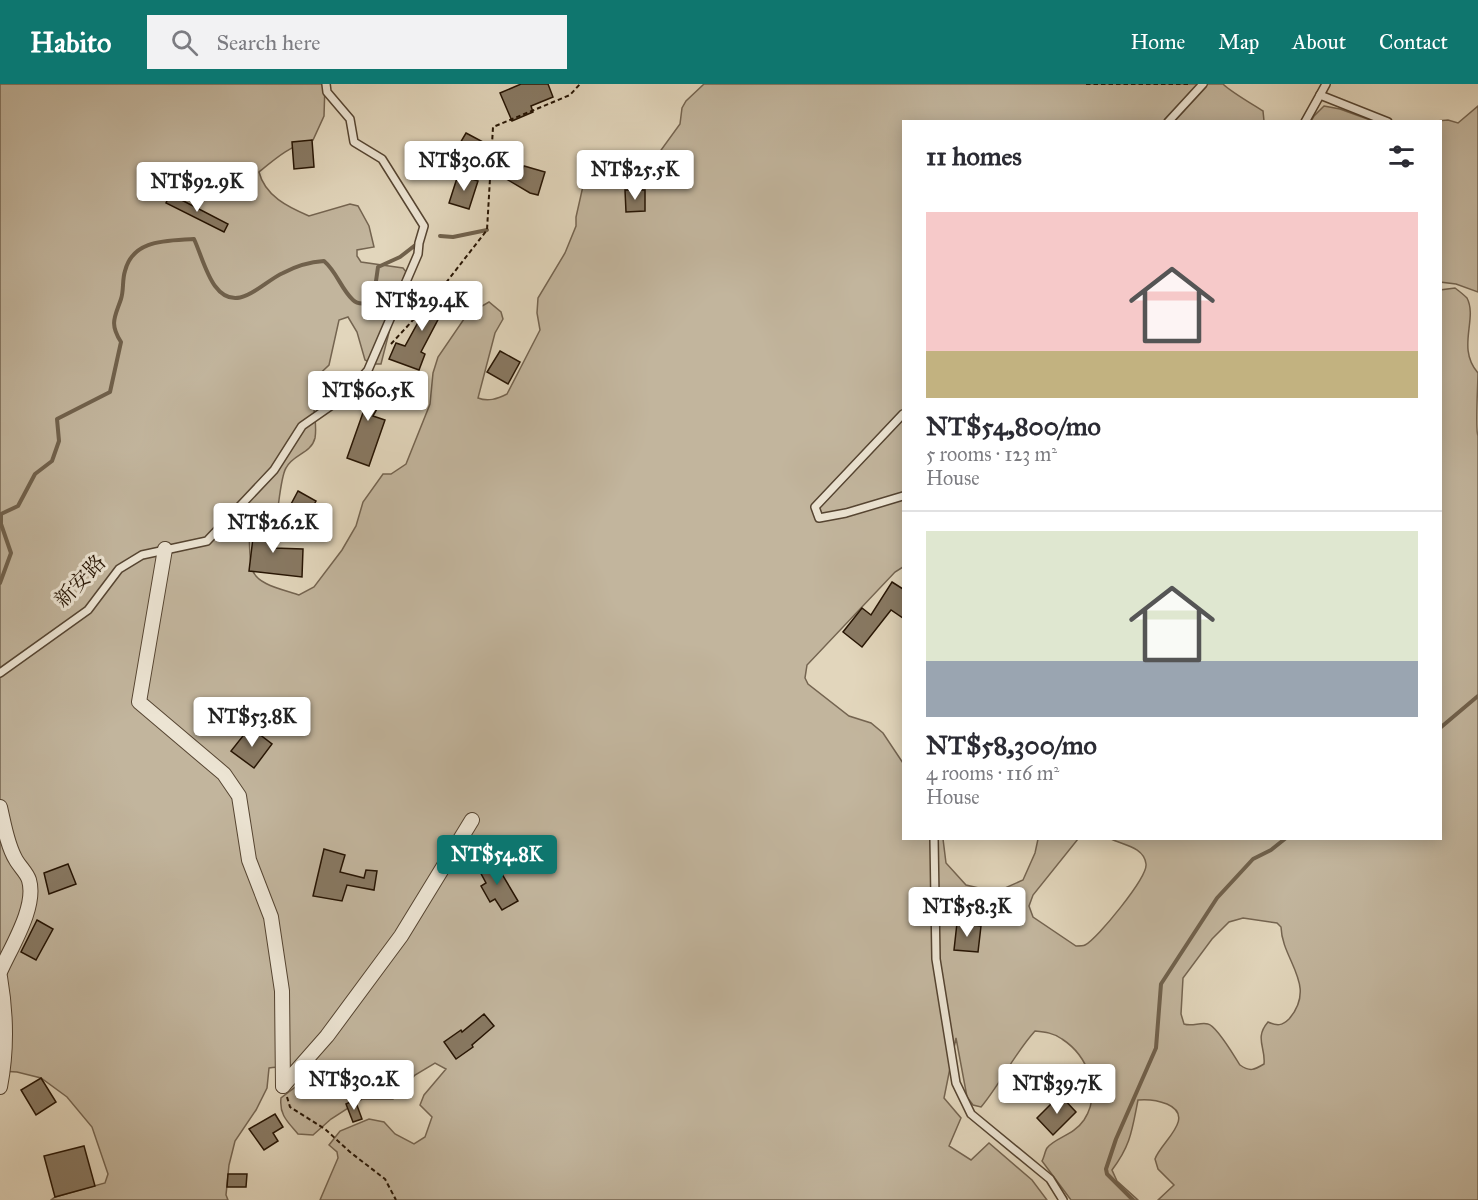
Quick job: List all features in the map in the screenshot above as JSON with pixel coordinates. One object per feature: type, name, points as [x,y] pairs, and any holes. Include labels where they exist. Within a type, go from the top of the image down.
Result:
[{"type":"street","points":[[165,549],[139,702],[224,774],[239,796],[249,861],[271,917],[273,928],[282,991],[283,1086]]},
{"type":"street","points":[[0,807],[15,859],[28,879],[31,897],[25,918],[0,972]]},
{"type":"street","points":[[283,1086],[327,1036],[401,936],[472,820]]},
{"type":"street","points":[[0,977],[4,998],[5,1064],[0,1087]]},
{"type":"lane","name":"新安路","points":[[0,673],[88,610],[119,569],[142,555],[207,541],[274,470],[302,426],[345,396],[368,370],[418,254],[424,226],[382,159],[354,142],[350,118],[327,92],[326,84]]},
{"type":"lane","points":[[1170,120],[1202,84]]},
{"type":"lane","points":[[1306,120],[1326,84]]},
{"type":"lane","points":[[1320,95],[1383,120]]},
{"type":"lane","points":[[902,415],[814,507],[819,518],[846,513],[902,496]]},
{"type":"lane","points":[[934,840],[936,959],[956,1083],[971,1114],[1050,1179],[1063,1200]]},
{"type":"path","points":[[391,344],[438,293],[487,230],[493,127],[570,95],[580,84]]},
{"type":"path","points":[[1086,84],[1202,84]]},
{"type":"path","points":[[283,1086],[290,1107],[326,1129],[350,1152],[385,1179],[396,1200]]},
{"type":"shaded area","points":[[0,84],[325,84],[324,116],[313,140],[291,149],[259,172],[262,180],[266,188],[278,200],[309,216],[350,204],[358,206],[369,226],[374,247],[357,250],[357,256],[361,262],[403,268],[407,273],[400,289],[381,364],[373,364],[365,360],[357,332],[348,317],[339,320],[329,365],[311,382],[316,425],[313,443],[286,468],[281,483],[277,514],[249,535],[250,560],[254,574],[264,583],[299,595],[314,587],[342,550],[356,526],[363,502],[383,474],[391,474],[406,464],[430,404],[433,373],[438,357],[464,319],[489,302],[501,312],[503,319],[495,333],[478,398],[493,399],[507,394],[540,330],[537,313],[538,298],[565,253],[576,226],[583,186],[601,172],[627,172],[651,164],[680,124],[682,108],[686,101],[704,84],[1223,84],[1263,111],[1264,120],[902,120],[902,568],[895,572],[807,665],[805,678],[808,684],[849,716],[871,723],[883,733],[902,762],[902,840],[943,840],[946,863],[966,885],[996,892],[1023,880],[1035,853],[1038,840],[1077,840],[1033,895],[1029,906],[1033,917],[1076,946],[1085,945],[1100,932],[1131,894],[1144,871],[1146,864],[1141,854],[1132,847],[1114,840],[1442,840],[1442,290],[1455,288],[1467,298],[1470,306],[1469,354],[1478,373],[1478,1200],[1158,1200],[1174,1185],[1158,1169],[1155,1159],[1178,1123],[1179,1116],[1175,1109],[1167,1104],[1138,1100],[1127,1145],[1112,1170],[1117,1181],[1138,1200],[1071,1200],[1042,1161],[1046,1149],[1051,1144],[1075,1130],[1084,1120],[1092,1098],[1090,1075],[1071,1046],[1056,1035],[1035,1031],[981,1107],[973,1105],[967,1097],[956,1038],[944,1098],[961,1118],[949,1146],[971,1160],[989,1143],[1032,1180],[1047,1200],[320,1200],[338,1158],[337,1152],[329,1145],[340,1131],[369,1119],[384,1122],[395,1134],[414,1144],[425,1137],[432,1117],[420,1105],[424,1095],[446,1069],[435,1063],[415,1075],[393,1099],[362,1099],[331,1119],[313,1135],[298,1134],[281,1109],[281,1098],[303,1081],[297,1074],[288,1070],[279,1067],[269,1068],[267,1088],[256,1110],[235,1141],[229,1165],[226,1195],[228,1200],[51,1200],[105,1183],[108,1174],[92,1127],[67,1097],[41,1078],[17,1072],[0,1071]],"holes":[[[1243,918],[1277,923],[1281,927],[1283,939],[1296,973],[1300,995],[1297,1007],[1289,1019],[1279,1025],[1268,1022],[1264,1028],[1261,1038],[1264,1064],[1255,1069],[1247,1069],[1240,1065],[1212,1026],[1184,1024],[1181,1014],[1183,978],[1212,939],[1229,922]]]},
{"type":"shaded area","points":[[1324,106],[1370,120],[1312,120]]},
{"type":"shaded area","points":[[1478,106],[1478,292],[1456,284],[1442,282],[1442,120],[1458,123]]},
{"type":"building","points":[[521,84],[548,84],[553,97],[531,106],[533,112],[512,121],[500,93]]},
{"type":"building","points":[[466,133],[485,143],[475,161],[456,150]]},
{"type":"building","points":[[312,140],[314,167],[294,169],[292,142]]},
{"type":"building","points":[[488,163],[521,173],[524,166],[545,172],[538,195],[530,193],[486,167]]},
{"type":"building","points":[[458,175],[478,181],[469,209],[449,203]]},
{"type":"building","points":[[625,190],[645,190],[645,211],[626,212]]},
{"type":"building","points":[[170,194],[228,224],[224,232],[166,203]]},
{"type":"building","points":[[438,286],[452,293],[421,352],[425,354],[419,370],[389,359],[396,343],[405,346]]},
{"type":"building","points":[[500,351],[520,362],[508,384],[487,372]]},
{"type":"building","points":[[370,376],[390,386],[373,416],[385,420],[369,466],[347,458],[365,407],[355,401]]},
{"type":"building","points":[[298,491],[316,501],[299,532],[281,523]]},
{"type":"building","points":[[255,521],[277,524],[274,548],[303,549],[302,577],[249,571]]},
{"type":"building","points":[[892,582],[902,588],[902,617],[891,610],[862,647],[843,632],[862,608],[871,615]]},
{"type":"building","points":[[250,727],[272,744],[254,768],[231,751]]},
{"type":"building","points":[[324,849],[345,855],[340,872],[364,878],[366,870],[377,871],[374,890],[347,885],[342,901],[313,896]]},
{"type":"building","points":[[493,859],[518,901],[502,910],[495,899],[490,902],[481,886],[486,883],[478,868]]},
{"type":"building","points":[[68,864],[76,884],[49,894],[44,873]]},
{"type":"building","points":[[37,920],[53,929],[36,960],[21,952]]},
{"type":"building","points":[[957,923],[981,926],[978,952],[954,950]]},
{"type":"building","points":[[484,1014],[494,1026],[472,1045],[473,1047],[456,1059],[444,1042],[461,1030],[462,1032]]},
{"type":"building","points":[[41,1078],[56,1102],[36,1115],[21,1090]]},
{"type":"building","points":[[1060,1095],[1076,1112],[1053,1135],[1037,1118]]},
{"type":"building","points":[[355,1100],[362,1119],[353,1122],[346,1104]]},
{"type":"building","points":[[275,1114],[283,1127],[273,1133],[278,1141],[264,1150],[249,1129]]},
{"type":"building","points":[[84,1146],[95,1186],[55,1197],[44,1156]]},
{"type":"building","points":[[228,1174],[247,1174],[246,1187],[227,1187]]},
{"type":"waterway","points":[[440,236],[453,237],[487,230]]},
{"type":"waterway","points":[[0,583],[11,553],[1,524],[1,514],[18,506],[35,474],[52,461],[59,441],[57,419],[110,392],[121,342],[115,330],[114,320],[122,296],[125,271],[135,253],[152,244],[194,239],[215,286],[223,294],[232,298],[249,294],[293,268],[324,261],[349,296],[363,304],[367,303],[375,288],[378,267],[400,257],[418,243]]},
{"type":"waterway","points":[[1442,726],[1478,696]]},
{"type":"waterway","points":[[1133,1200],[1107,1174],[1106,1169],[1116,1139],[1156,1048],[1161,984],[1217,898],[1253,859],[1271,850],[1284,840]]}]
